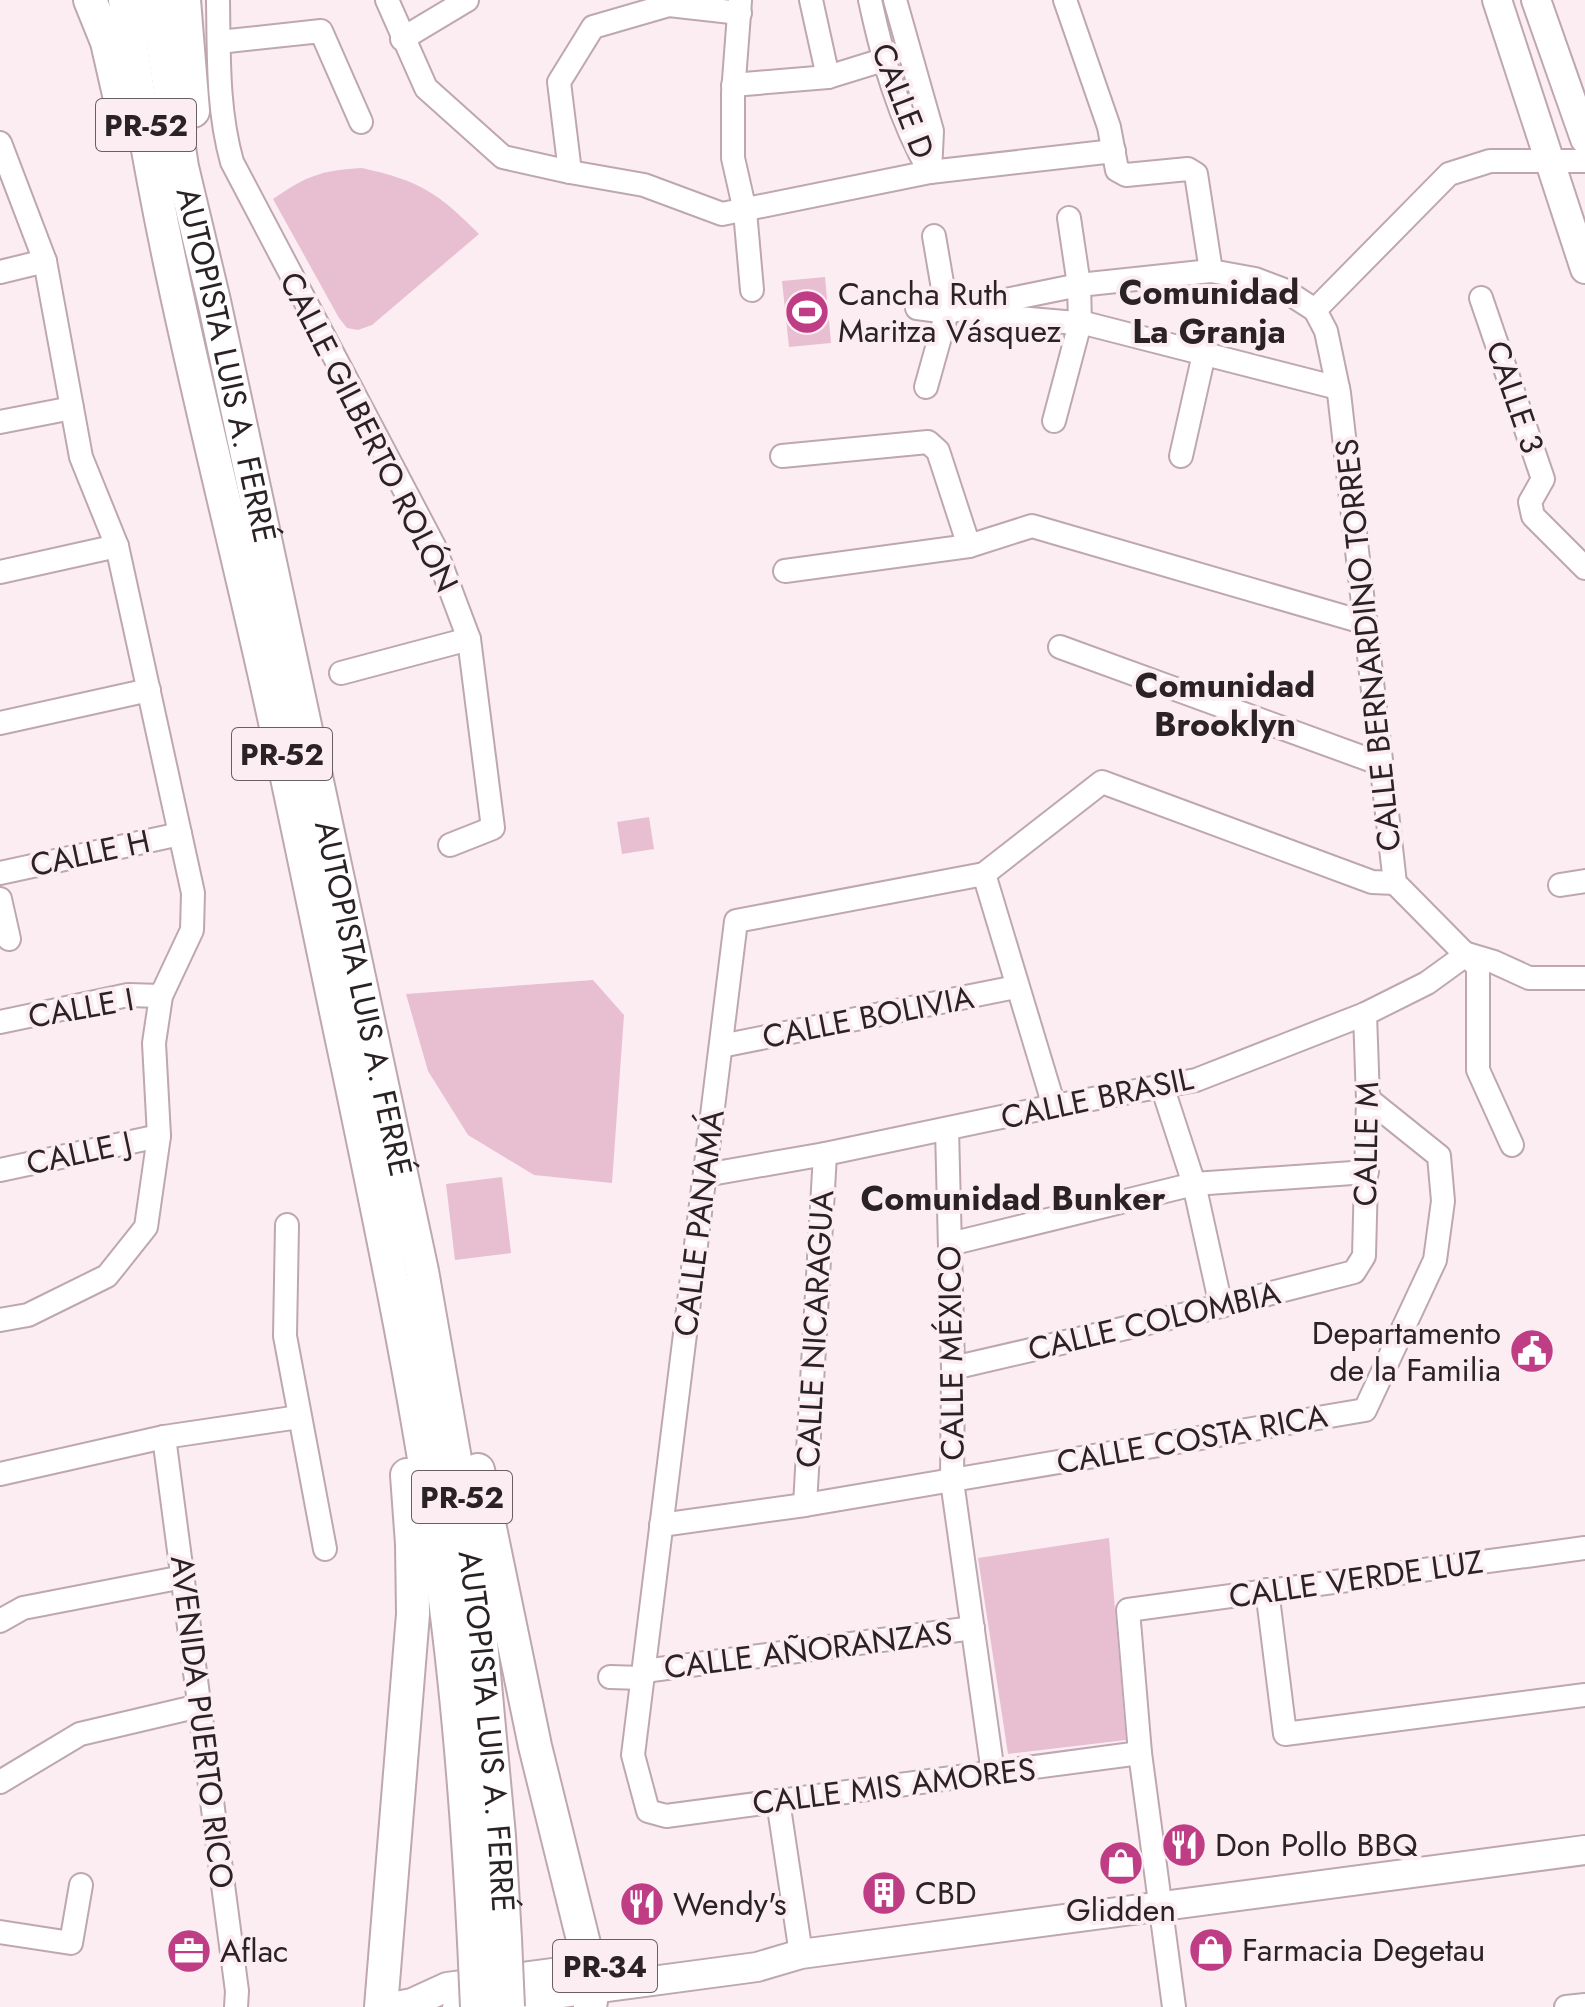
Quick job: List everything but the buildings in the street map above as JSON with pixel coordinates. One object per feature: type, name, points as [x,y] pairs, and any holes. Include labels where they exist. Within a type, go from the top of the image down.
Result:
[{"type":"highway","points":[[90,0],[107,42],[141,187],[168,250]]},
{"type":"highway","name":"AUTOPISTA LUIS A. FERRÉ","points":[[125,0],[168,250],[269,693],[388,1260],[445,1598],[466,1800],[490,1940],[508,2007]]},
{"type":"highway","name":"AUTOPISTA LUIS A. FERRÉ","points":[[156,0],[182,167],[214,301],[422,1271],[465,1516],[480,1628],[499,1836],[490,1940],[477,2007]]},
{"type":"highway","points":[[184,0],[186,45],[214,301]]},
{"type":"highway","points":[[388,1260],[412,1544],[413,1614],[395,2006]]},
{"type":"highway","points":[[422,1271],[457,1367],[535,1746],[591,1988]]},
{"type":"main road","points":[[1497,0],[1585,269]]},
{"type":"main road","points":[[1536,0],[1585,139]]},
{"type":"main road","name":"PR-34","points":[[457,2007],[591,1988],[755,1948],[801,1954],[1585,1850]]},
{"type":"main road","name":"PR-34","points":[[395,2006],[447,1987],[591,1988]]},
{"type":"main road","points":[[395,2006],[441,2007]]},
{"type":"street","name":"CALLE GILBERTO ROLÓN","points":[[218,0],[219,100],[232,162],[434,546],[469,639],[493,828],[450,845]]},
{"type":"street","points":[[387,0],[426,88],[503,157],[644,185],[722,214],[930,172],[1114,151]]},
{"type":"street","points":[[402,39],[467,0]]},
{"type":"street","points":[[811,0],[828,77]]},
{"type":"street","name":"CALLE D","points":[[870,0],[883,60],[911,140],[930,172]]},
{"type":"street","name":"CALLE D","points":[[895,0],[932,131],[930,172]]},
{"type":"street","points":[[1065,0],[1109,127],[1117,170],[1126,175],[1188,169],[1196,174],[1211,271]]},
{"type":"street","points":[[570,172],[559,82],[593,27],[669,5],[740,6],[733,85],[733,158],[745,211],[752,290]]},
{"type":"street","points":[[219,42],[321,31],[361,122]]},
{"type":"street","points":[[733,85],[828,77],[883,60]]},
{"type":"street","points":[[0,143],[45,261],[81,457],[117,546],[193,893],[192,930],[161,996],[154,1043],[159,1136],[146,1227],[107,1276],[28,1315],[0,1320]]},
{"type":"street","points":[[947,312],[1079,285],[1211,271],[1255,279],[1284,290],[1315,310],[1449,174],[1490,161],[1585,161]]},
{"type":"street","points":[[1054,421],[1080,323],[1079,285],[1069,218]]},
{"type":"street","points":[[926,387],[947,312],[934,236]]},
{"type":"street","points":[[0,272],[45,261]]},
{"type":"street","name":"CALLE 3","points":[[1481,298],[1543,479],[1530,502],[1533,516],[1585,568]]},
{"type":"street","points":[[917,308],[1080,323],[1338,388]]},
{"type":"street","name":"CALLE BERNARDINO TORRES","points":[[1315,310],[1326,331],[1338,388],[1395,883],[1467,954]]},
{"type":"street","points":[[1181,456],[1204,354]]},
{"type":"street","points":[[0,422],[72,408]]},
{"type":"street","points":[[782,456],[928,442],[938,451],[969,546]]},
{"type":"street","points":[[785,571],[969,546],[1032,526],[1366,623]]},
{"type":"street","points":[[0,572],[117,546]]},
{"type":"street","points":[[341,673],[469,639]]},
{"type":"street","points":[[1060,647],[1381,764]]},
{"type":"street","points":[[0,723],[149,690]]},
{"type":"street","points":[[1054,1106],[984,874],[1102,782],[1372,882],[1395,883]]},
{"type":"street","name":"CALLE H","points":[[0,873],[180,834]]},
{"type":"street","name":"CALLE PANAMÁ","points":[[648,1811],[633,1755],[736,921],[984,874]]},
{"type":"street","points":[[1560,885],[1585,881]]},
{"type":"street","points":[[0,899],[9,939]]},
{"type":"street","points":[[1467,954],[1529,978],[1585,977]]},
{"type":"street","points":[[1467,954],[1478,967],[1478,1070],[1512,1145]]},
{"type":"street","name":"CALLE BRASIL","points":[[705,1175],[1196,1080],[1365,1014],[1427,983],[1467,954]]},
{"type":"street","name":"CALLE BOLIVIA","points":[[721,1046],[1016,987]]},
{"type":"street","name":"CALLE I","points":[[0,1022],[128,995],[161,996]]},
{"type":"street","name":"CALLE M","points":[[1354,1272],[1364,1256],[1368,1099],[1365,1014]]},
{"type":"street","points":[[1162,1086],[1194,1184],[1221,1306]]},
{"type":"street","name":"CALLE COSTA RICA","points":[[661,1525],[952,1481],[1365,1410],[1435,1260],[1443,1201],[1439,1156],[1368,1099]]},
{"type":"street","name":"CALLE MÉXICO","points":[[947,1129],[953,1368],[952,1481],[993,1773]]},
{"type":"street","name":"CALLE J","points":[[0,1170],[159,1136]]},
{"type":"street","name":"CALLE NICARAGUA","points":[[805,1505],[825,1154]]},
{"type":"street","points":[[950,1244],[1194,1184],[1367,1172]]},
{"type":"street","points":[[287,1225],[285,1336],[325,1549]]},
{"type":"street","name":"CALLE COLOMBIA","points":[[953,1368],[1354,1272]]},
{"type":"street","points":[[0,1474],[164,1437],[299,1417]]},
{"type":"street","name":"AVENIDA PUERTO RICO","points":[[164,1437],[237,1991],[236,2007]]},
{"type":"street","name":"CALLE VERDE LUZ","points":[[1140,1753],[1128,1610],[1585,1548]]},
{"type":"street","points":[[0,1621],[23,1608],[183,1577]]},
{"type":"street","points":[[1267,1590],[1285,1734],[1585,1695]]},
{"type":"street","name":"CALLE AÑORANZAS","points":[[610,1677],[973,1628]]},
{"type":"street","points":[[0,1782],[80,1734],[199,1706]]},
{"type":"street","points":[[1140,1753],[1174,2007]]},
{"type":"street","name":"CALLE MIS AMORES","points":[[648,1811],[666,1816],[1140,1753]]},
{"type":"street","points":[[778,1801],[801,1954]]},
{"type":"street","points":[[0,1932],[71,1943],[81,1885]]},
{"type":"street","points":[[1566,2007],[1585,2005]]},
{"type":"shaded area","points":[[362,168],[399,178],[426,190],[479,234],[372,325],[358,330],[347,328],[339,318],[273,199],[315,176]]},
{"type":"shaded area","name":"Cancha Ruth Maritza Vásquez","points":[[825,277],[831,343],[789,347],[782,281]]},
{"type":"shaded area","points":[[649,817],[654,849],[622,854],[617,822]]},
{"type":"shaded area","points":[[593,980],[624,1015],[612,1183],[534,1175],[468,1135],[428,1071],[406,994]]},
{"type":"shaded area","points":[[502,1177],[511,1253],[455,1260],[446,1184]]},
{"type":"shaded area","points":[[1109,1538],[1126,1740],[1008,1754],[978,1558]]},
{"type":"place","name":"Cancha Ruth Maritza Vásquez","points":[[807,312]]},
{"type":"place","name":"Departamento de la Familia","points":[[1532,1351]]},
{"type":"place","name":"Don Pollo BBQ","points":[[1184,1845]]},
{"type":"place","name":"Glidden","points":[[1121,1863]]},
{"type":"place","name":"CBD","points":[[884,1893]]},
{"type":"place","name":"Wendy's","points":[[642,1904]]},
{"type":"place","name":"Farmacia Degetau","points":[[1211,1950]]},
{"type":"place","name":"Aflac","points":[[189,1951]]},
{"type":"district","name":"Comunidad La Granja","points":[[1209,312]]},
{"type":"district","name":"Comunidad Brooklyn","points":[[1225,704]]},
{"type":"district","name":"Comunidad Bunker","points":[[1013,1198]]}]
